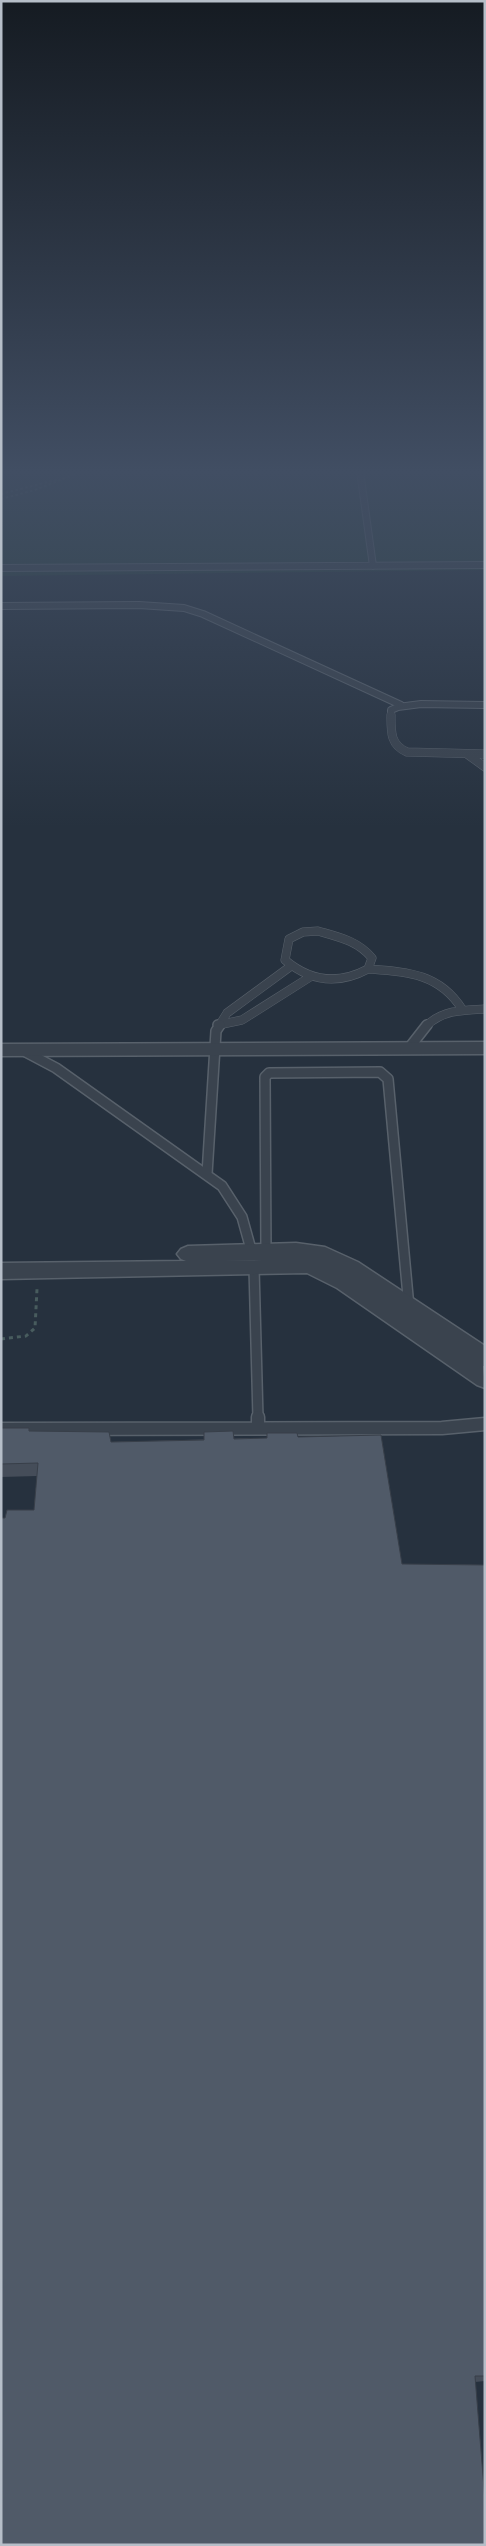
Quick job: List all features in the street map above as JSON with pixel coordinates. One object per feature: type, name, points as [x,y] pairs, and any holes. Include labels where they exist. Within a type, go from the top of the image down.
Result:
[{"type":"street","points":[[1,1050],[485,1048]]},
{"type":"street","points":[[1,1271],[38,1271],[257,1258],[311,1252],[339,1260],[485,1358]]},
{"type":"street","points":[[1,1258],[257,1258],[298,1264],[334,1276],[485,1379]]},
{"type":"lane","points":[[1,606],[139,605],[184,608],[203,614],[401,705],[485,705]]},
{"type":"lane","points":[[401,705],[391,710],[395,747],[407,752],[485,754]]},
{"type":"lane","points":[[467,754],[485,767]]},
{"type":"lane","points":[[368,969],[372,958],[364,947],[350,940],[318,931],[303,932],[290,939],[285,960],[291,966],[310,977],[327,982],[346,980],[368,969],[415,973],[434,980],[447,988],[456,998],[462,1009]]},
{"type":"lane","points":[[208,1174],[213,1049],[218,1025],[227,1013],[291,966]]},
{"type":"lane","points":[[218,1025],[242,1020],[310,977]]},
{"type":"lane","points":[[409,1048],[420,1030],[432,1018],[446,1011],[485,1009]]},
{"type":"lane","points":[[22,1050],[56,1068],[208,1174],[222,1186],[234,1202],[257,1258]]},
{"type":"lane","points":[[258,1428],[257,1258],[265,1077],[269,1073],[380,1072],[388,1079],[409,1307]]},
{"type":"lane","points":[[1,1429],[442,1428],[485,1424]]},
{"type":"path","points":[[1,1339],[26,1336],[35,1328],[38,1271]]},
{"type":"building","points":[[1,1428],[29,1428],[29,1431],[109,1432],[111,1442],[204,1440],[204,1432],[233,1431],[234,1439],[267,1438],[267,1433],[297,1433],[298,1437],[381,1435],[402,1564],[485,1565],[485,2376],[475,2376],[485,2501],[485,2545],[1,2545],[1,1518],[5,1518],[7,1510],[34,1510],[38,1463],[1,1464]]}]
